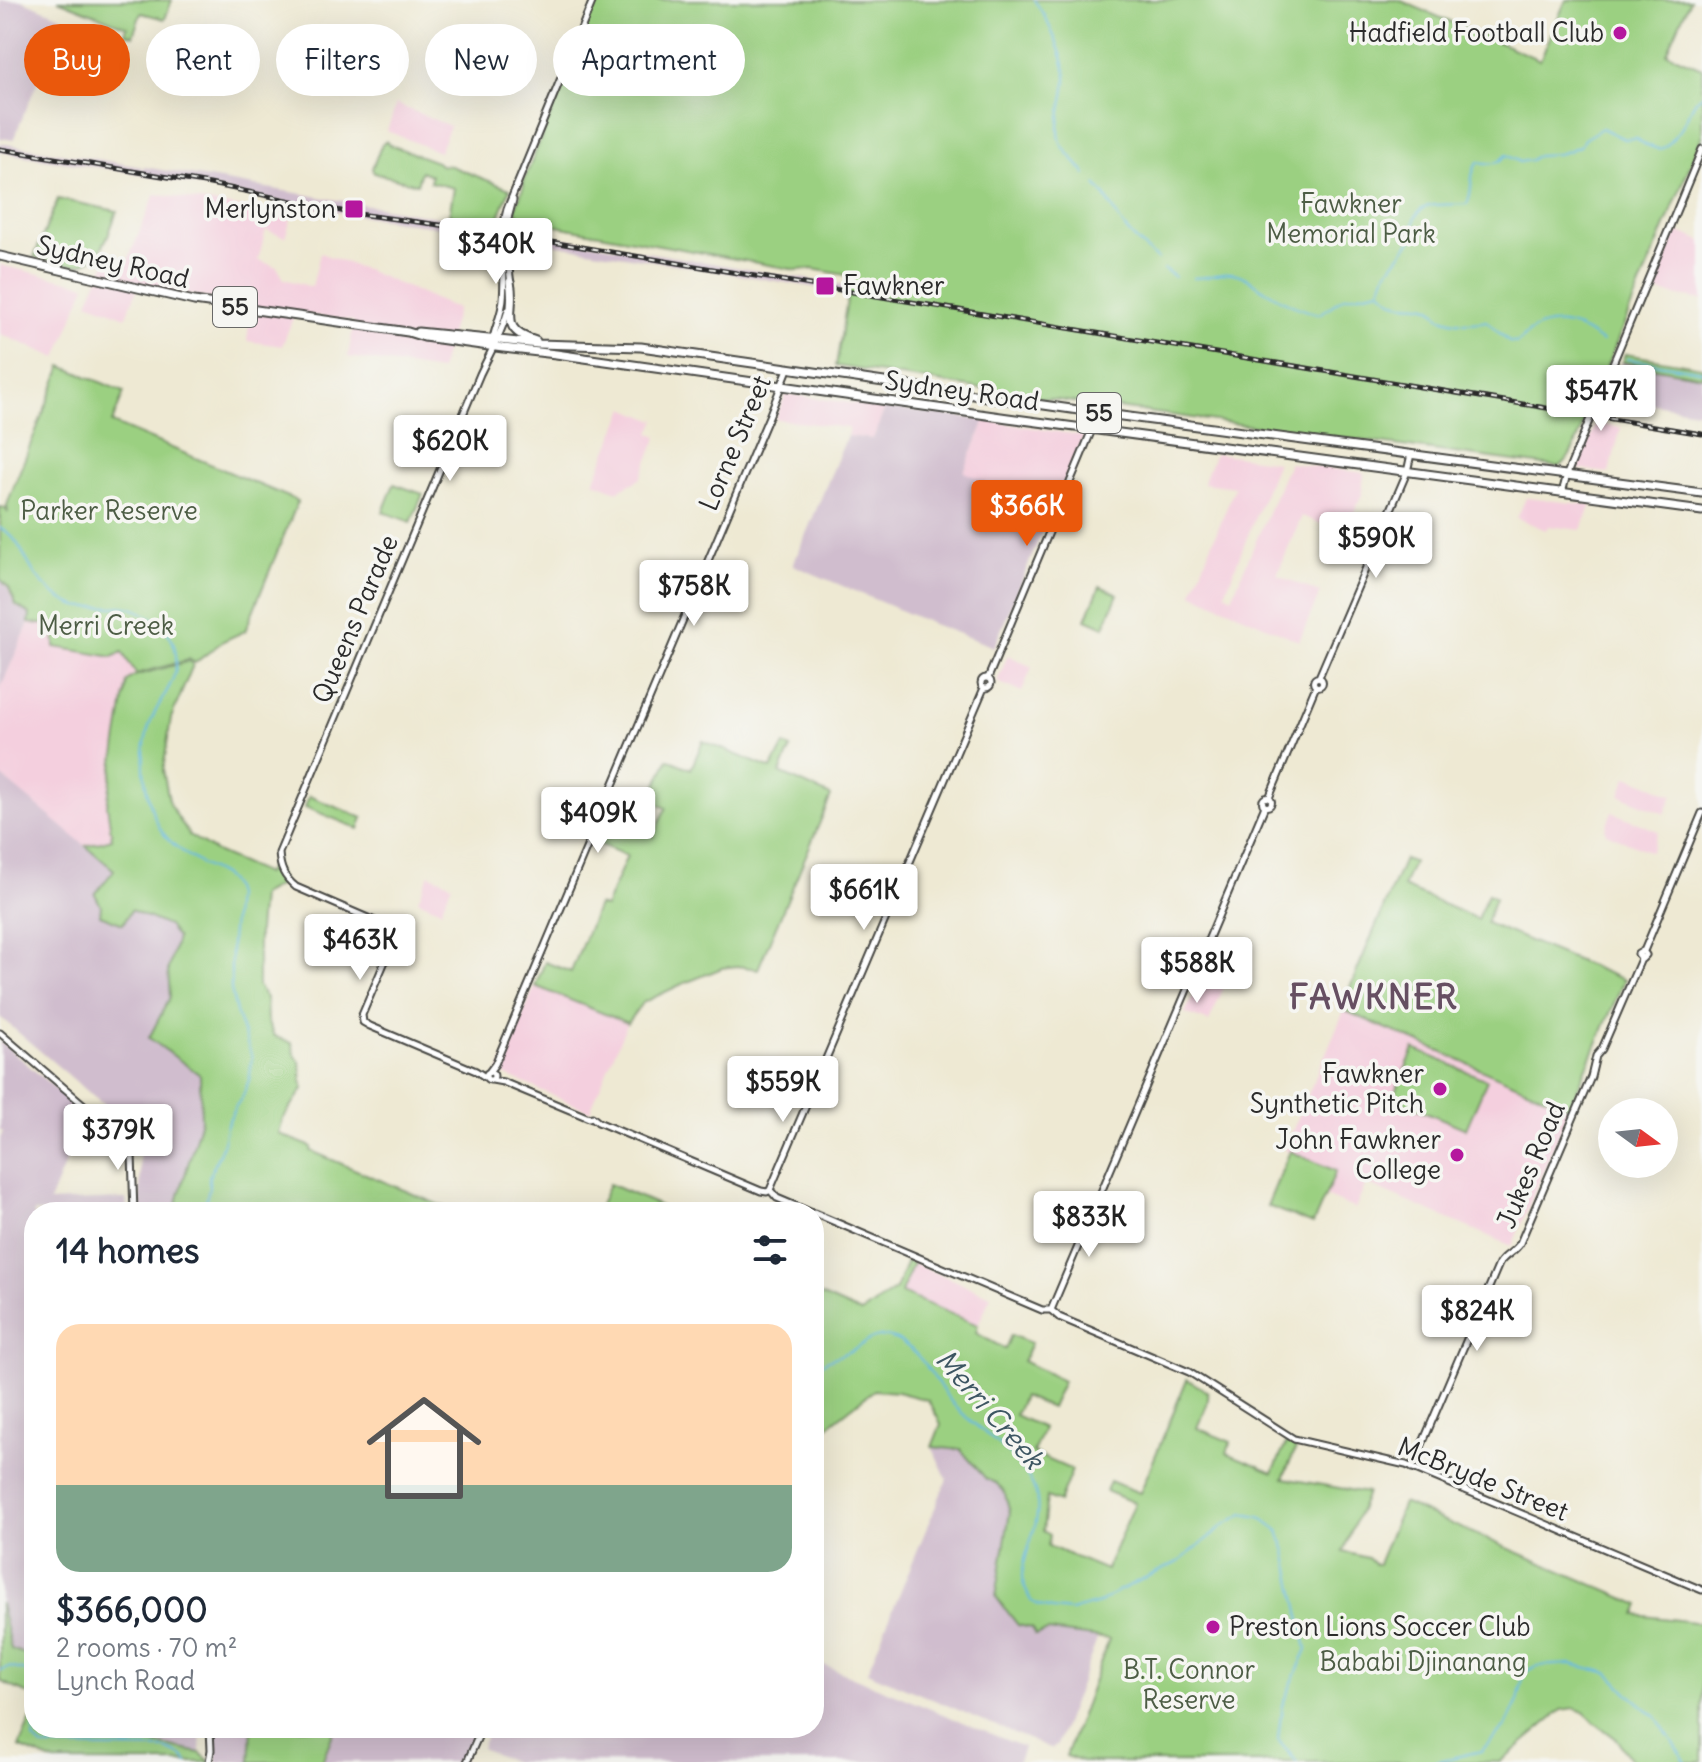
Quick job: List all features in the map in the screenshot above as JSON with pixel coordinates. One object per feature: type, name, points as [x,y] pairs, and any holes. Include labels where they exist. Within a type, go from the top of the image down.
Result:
[{"type":"highway","name":"Sydney Road","points":[[0,256],[184,300],[425,332],[1093,430],[1702,511]]},
{"type":"highway","points":[[510,282],[512,327],[521,336],[546,344]]},
{"type":"highway","name":"Sydney Road","points":[[494,342],[641,347],[1099,413],[1702,493]]},
{"type":"street","points":[[494,342],[503,298],[505,232],[517,188],[593,0]]},
{"type":"street","points":[[1562,493],[1567,474],[1702,149]]},
{"type":"street","points":[[494,342],[507,315],[511,295],[505,232]]},
{"type":"street","name":"Queens Parade","points":[[370,1026],[363,1022],[362,1015],[398,931],[296,887],[287,879],[279,853],[494,342]]},
{"type":"street","name":"Lorne Street","points":[[490,1075],[788,369]]},
{"type":"street","points":[[770,1190],[984,688],[990,685],[988,678],[1099,413]]},
{"type":"street","points":[[1051,1310],[1265,806],[1263,799],[1269,798],[1316,686],[1322,684],[1319,677],[1407,472],[1411,454]]},
{"type":"street","name":"Jukes Road","points":[[1412,1468],[1499,1264],[1520,1243],[1591,1077],[1596,1056],[1602,1049],[1641,959],[1639,953],[1644,951],[1702,813]]},
{"type":"street","name":"McBryde Street","points":[[370,1026],[592,1117],[761,1191],[770,1190],[786,1202]]},
{"type":"street","points":[[0,1033],[125,1140],[132,1155],[134,1202]]},
{"type":"street","name":"McBryde Street","points":[[824,1218],[1042,1310],[1051,1310],[1059,1317],[1189,1372],[1294,1439],[1412,1468],[1702,1590]]},
{"type":"street","points":[[209,1762],[210,1738]]},
{"type":"street","points":[[467,1762],[478,1738]]},
{"type":"shaded area","points":[[0,0],[21,0],[63,17],[61,24],[24,24],[24,96],[32,96],[13,140],[0,138]]},
{"type":"shaded area","points":[[396,104],[450,126],[439,152],[387,131]]},
{"type":"shaded area","points":[[0,143],[142,167],[141,174],[0,152]]},
{"type":"shaded area","points":[[144,167],[501,228],[500,236],[324,210],[142,175]]},
{"type":"shaded area","points":[[155,194],[292,216],[285,237],[266,230],[258,260],[277,267],[284,279],[312,287],[320,253],[457,309],[440,371],[348,357],[354,321],[295,313],[282,346],[247,341],[251,307],[139,285],[126,317],[88,302],[110,253],[128,260]]},
{"type":"shaded area","points":[[509,229],[906,296],[904,302],[509,237]]},
{"type":"shaded area","points":[[1677,231],[1702,241],[1702,300],[1651,291]]},
{"type":"shaded area","points":[[0,265],[86,285],[57,358],[0,334]]},
{"type":"shaded area","points":[[1622,362],[1702,376],[1702,412],[1611,397],[1609,392]]},
{"type":"shaded area","points":[[786,394],[885,408],[873,439],[847,436],[849,428],[775,419]]},
{"type":"shaded area","points":[[625,408],[656,419],[650,433],[658,436],[640,479],[617,491],[594,482]]},
{"type":"shaded area","points":[[885,408],[985,420],[964,472],[986,482],[981,494],[1018,510],[1015,519],[1042,532],[994,647],[793,565],[847,436],[873,439]]},
{"type":"shaded area","points":[[985,420],[1084,436],[1042,532],[1014,519],[1018,510],[981,494],[964,472]]},
{"type":"shaded area","points":[[1596,424],[1621,428],[1609,473],[1577,469]]},
{"type":"shaded area","points":[[1215,453],[1277,462],[1225,593],[1232,597],[1289,463],[1364,473],[1362,495],[1344,533],[1302,516],[1277,575],[1320,593],[1299,641],[1192,593],[1235,487],[1203,483]]},
{"type":"shaded area","points":[[1526,498],[1592,505],[1581,530],[1548,526],[1546,530],[1517,518]]},
{"type":"shaded area","points":[[0,580],[8,589],[15,606],[29,614],[29,623],[0,689]]},
{"type":"shaded area","points":[[29,623],[54,625],[122,652],[134,674],[127,681],[107,805],[112,840],[85,847],[0,775],[0,689]]},
{"type":"shaded area","points":[[1008,655],[1032,667],[1022,692],[997,682]]},
{"type":"shaded area","points":[[0,775],[114,870],[95,894],[101,906],[101,915],[123,924],[130,910],[168,926],[177,938],[168,969],[170,997],[149,1037],[200,1074],[201,1120],[178,1202],[141,1202],[139,1135],[0,1017]]},
{"type":"shaded area","points":[[1627,777],[1673,795],[1665,814],[1620,795]]},
{"type":"shaded area","points":[[1612,812],[1658,831],[1651,852],[1606,833]]},
{"type":"shaded area","points":[[429,874],[452,884],[441,910],[418,900]]},
{"type":"shaded area","points":[[1211,956],[1230,966],[1209,1022],[1185,1013]]},
{"type":"shaded area","points":[[535,986],[627,1023],[590,1111],[499,1071]]},
{"type":"shaded area","name":"John Fawkner College","points":[[1344,1011],[1570,1107],[1512,1246],[1366,1184],[1355,1209],[1325,1196],[1336,1171],[1284,1150]]},
{"type":"shaded area","points":[[0,1041],[85,1114],[49,1202],[24,1202],[24,1654],[11,1649],[0,1603],[0,1139],[3,1131],[0,1130]]},
{"type":"shaded area","points":[[126,1199],[126,1202],[49,1202]]},
{"type":"shaded area","points":[[913,1263],[991,1296],[978,1325],[900,1293]]},
{"type":"shaded area","points":[[932,1447],[961,1450],[986,1479],[1004,1491],[1010,1512],[996,1597],[1018,1625],[1098,1637],[1057,1745],[1052,1749],[867,1672],[947,1479]]},
{"type":"shaded area","points":[[824,1665],[1023,1747],[1018,1762],[513,1762],[481,1748],[485,1738],[824,1738]]},
{"type":"shaded area","points":[[128,1738],[201,1738],[200,1753]]},
{"type":"shaded area","points":[[216,1738],[251,1738],[250,1762],[217,1762]]},
{"type":"shaded area","points":[[331,1738],[471,1738],[462,1762],[322,1762]]},
{"type":"green space","points":[[58,0],[172,0],[165,19],[141,13],[133,36],[130,35],[130,24],[119,24]]},
{"type":"green space","name":"Fawkner Memorial Park","points":[[597,0],[1399,0],[1540,60],[1566,0],[1690,0],[1667,53],[1702,68],[1702,137],[1589,404],[1578,439],[1559,467],[1028,396],[836,366],[851,276],[812,269],[796,270],[518,219],[515,210],[523,183],[558,96],[745,96],[745,24],[587,24]]},
{"type":"green space","points":[[386,141],[440,165],[451,166],[510,189],[496,224],[449,215],[454,188],[430,182],[431,175],[421,171],[417,184],[374,173],[372,168]]},
{"type":"green space","points":[[58,199],[117,211],[103,246],[91,260],[72,265],[34,257]]},
{"type":"green space","points":[[1625,354],[1702,367],[1702,376],[1622,362]]},
{"type":"green space","name":"Parker Reserve","points":[[62,366],[124,392],[112,423],[298,501],[245,631],[223,641],[195,663],[189,659],[136,674],[122,652],[113,657],[55,647],[54,625],[29,623],[30,614],[16,605],[9,588],[0,579],[0,507],[8,513],[7,505],[15,483]]},
{"type":"green space","points":[[394,484],[423,494],[411,522],[383,512]]},
{"type":"green space","points":[[1100,586],[1118,594],[1104,627],[1086,619]]},
{"type":"green space","points":[[190,661],[193,665],[171,718],[163,771],[170,805],[189,835],[218,853],[266,874],[275,855],[274,866],[283,883],[261,895],[258,986],[266,998],[267,1021],[274,1036],[292,1043],[300,1062],[303,1089],[283,1119],[279,1134],[312,1147],[311,1151],[432,1202],[178,1202],[201,1120],[200,1075],[149,1038],[170,997],[168,969],[177,938],[168,926],[131,910],[123,924],[100,915],[101,906],[95,894],[114,870],[86,846],[112,839],[107,805],[127,681],[134,676]]},
{"type":"green space","points":[[703,741],[771,769],[784,745],[791,748],[780,773],[831,796],[758,969],[737,966],[722,968],[680,985],[642,1003],[627,1023],[535,986],[545,962],[571,972],[598,905],[605,907],[627,856],[597,843],[607,818],[653,837],[666,808],[650,800],[668,759],[691,769]]},
{"type":"green space","points":[[309,796],[363,818],[359,829],[305,807]]},
{"type":"green space","points":[[1404,859],[1413,862],[1403,887],[1477,919],[1488,894],[1495,898],[1486,923],[1624,980],[1569,1109],[1341,1009]]},
{"type":"green space","name":"Fawkner Synthetic Pitch","points":[[1414,1049],[1487,1080],[1466,1129],[1393,1098]]},
{"type":"green space","points":[[1290,1151],[1336,1171],[1313,1224],[1267,1206]]},
{"type":"green space","points":[[609,1184],[651,1202],[601,1202]]},
{"type":"green space","points":[[907,1261],[913,1263],[901,1293],[978,1325],[976,1333],[1005,1349],[1011,1335],[1031,1343],[1023,1361],[1063,1381],[1051,1408],[1023,1396],[1015,1415],[1043,1428],[1033,1453],[1072,1470],[1059,1502],[1047,1497],[1043,1531],[1050,1535],[1048,1546],[1106,1570],[1135,1503],[1106,1491],[1110,1481],[1140,1493],[1187,1379],[1208,1392],[1197,1428],[1231,1442],[1227,1453],[1273,1472],[1287,1442],[1297,1446],[1283,1478],[1367,1493],[1343,1552],[1368,1558],[1378,1564],[1403,1503],[1640,1605],[1636,1615],[1702,1623],[1702,1762],[1632,1762],[1618,1740],[1586,1713],[1575,1708],[1562,1710],[1500,1762],[1082,1762],[1066,1756],[1109,1639],[1048,1631],[1035,1635],[1032,1628],[1018,1625],[996,1597],[1010,1512],[1004,1491],[986,1479],[961,1450],[932,1447],[941,1424],[928,1400],[874,1390],[824,1429],[824,1296],[861,1313],[896,1289]]},
{"type":"green space","points":[[0,1603],[11,1649],[24,1654],[24,1692],[0,1681]]},
{"type":"green space","points":[[24,1735],[24,1738],[128,1738],[200,1753],[211,1762],[55,1762],[19,1747]]},
{"type":"green space","points":[[251,1738],[331,1738],[322,1762],[250,1762]]},
{"type":"waterway","points":[[1034,0],[1054,36],[1065,68],[1066,84],[1059,129],[1062,145],[1086,175]]},
{"type":"waterway","points":[[1193,278],[1237,274],[1285,302],[1320,314],[1344,297],[1380,290],[1386,273],[1414,237],[1414,223],[1421,209],[1435,205],[1467,204],[1478,162],[1494,163],[1506,155],[1520,162],[1537,155],[1558,154],[1581,145],[1584,139],[1602,128],[1624,139],[1636,138],[1644,144],[1663,148],[1680,130],[1696,100],[1702,95]]},
{"type":"waterway","points":[[1096,185],[1129,233],[1158,260]]},
{"type":"waterway","points":[[1164,269],[1175,277]]},
{"type":"waterway","points":[[1382,291],[1396,302],[1427,306],[1445,319],[1463,323],[1487,321],[1509,342],[1517,343],[1531,331],[1551,324],[1578,328],[1602,342]]},
{"type":"waterway","points":[[1627,359],[1702,371]]},
{"type":"waterway","name":"Merri Creek","points":[[0,528],[14,539],[39,579],[57,596],[82,607],[123,606],[137,610],[158,622],[174,645],[175,673],[153,716],[146,739],[146,785],[159,827],[167,837],[201,864],[222,875],[233,888],[231,989],[252,1057],[249,1080],[226,1127],[223,1144],[209,1177],[206,1202]]},
{"type":"waterway","name":"Merri Creek","points":[[824,1363],[880,1337],[901,1343],[919,1357],[953,1404],[1024,1470],[1036,1496],[1038,1510],[1022,1578],[1031,1601],[1040,1606],[1071,1611],[1102,1602],[1180,1561],[1224,1525],[1243,1514],[1260,1517],[1279,1531],[1307,1649],[1282,1705],[1278,1740],[1297,1762]]},
{"type":"waterway","name":"Merri Creek","points":[[1434,1762],[1481,1751],[1506,1726],[1518,1701],[1524,1673],[1537,1666],[1571,1664],[1609,1673],[1656,1717],[1686,1762]]},
{"type":"waterway","points":[[0,1670],[9,1667],[24,1671]]},
{"type":"waterway","points":[[33,1738],[42,1747],[165,1749],[182,1756],[187,1762]]},
{"type":"railway","points":[[0,149],[210,184],[351,213],[492,232],[1702,434]]},
{"type":"place","name":"Hadfield Football Club","points":[[1620,33]]},
{"type":"place","name":"Merlynston","points":[[354,209]]},
{"type":"place","name":"Fawkner","points":[[825,286]]},
{"type":"place","name":"Fawkner Synthetic Pitch","points":[[1440,1089]]},
{"type":"place","name":"John Fawkner College","points":[[1457,1155]]},
{"type":"place","name":"Preston Lions Soccer Club","points":[[1213,1627]]},
{"type":"district","name":"FAWKNER","points":[[1374,997]]},
{"type":"park label","name":"Bababi Djinanang","points":[[1423,1662]]},
{"type":"park label","name":"B.T. Connor Reserve","points":[[1189,1685]]}]
